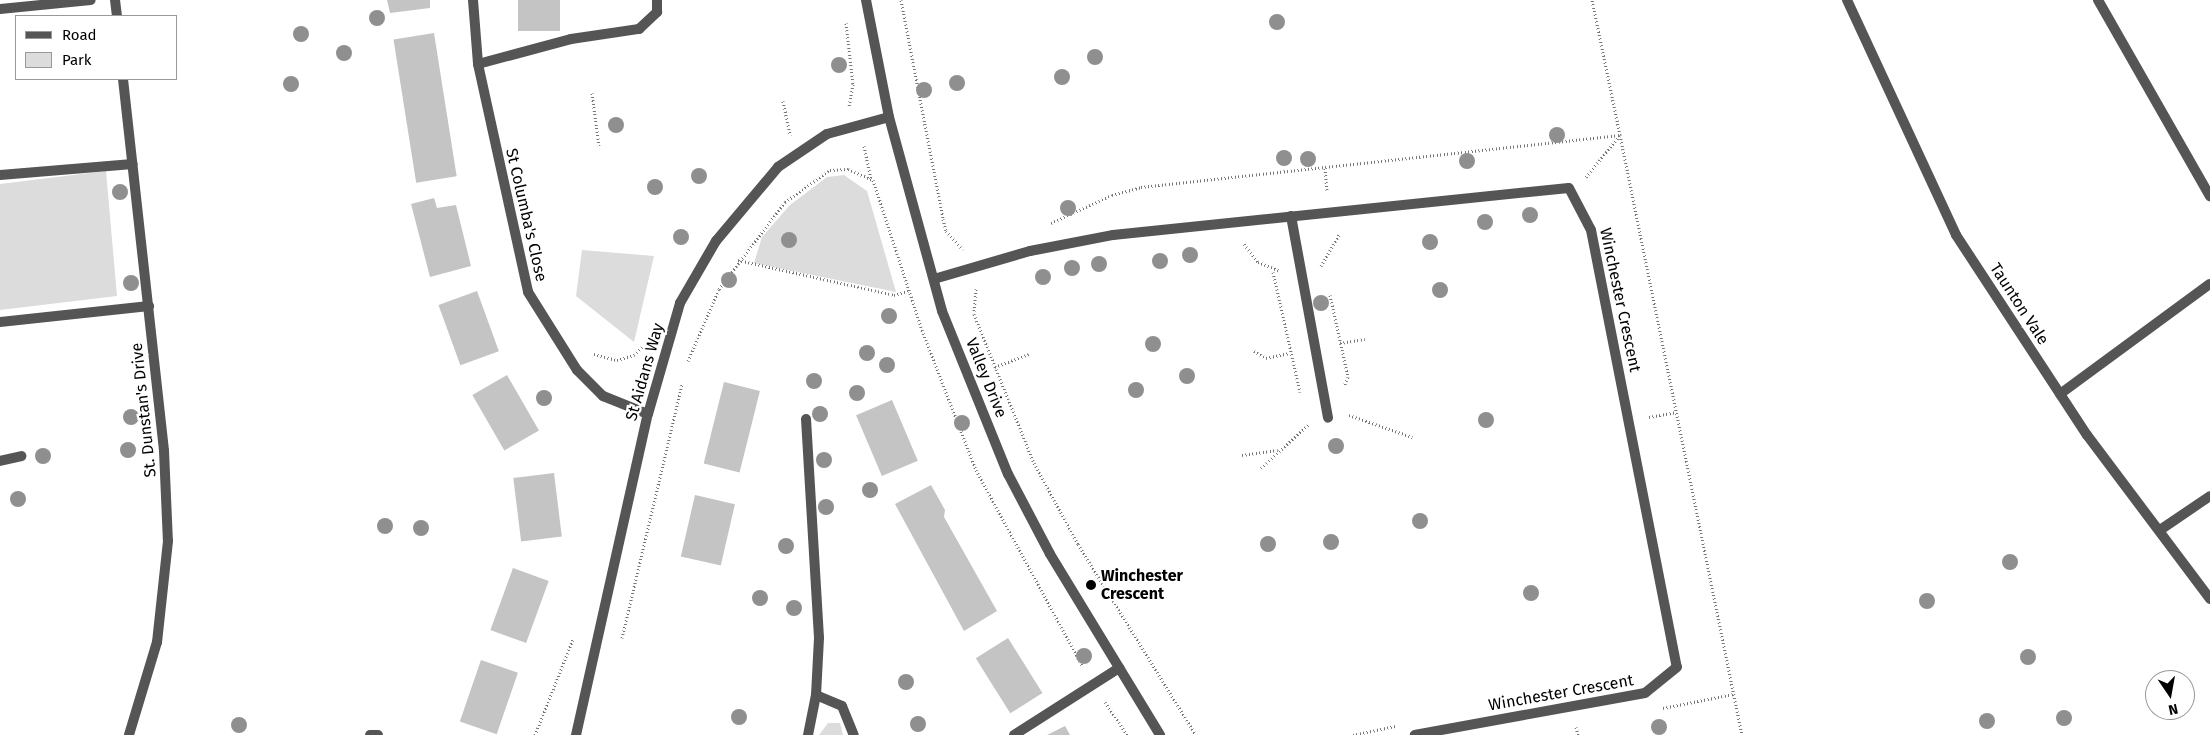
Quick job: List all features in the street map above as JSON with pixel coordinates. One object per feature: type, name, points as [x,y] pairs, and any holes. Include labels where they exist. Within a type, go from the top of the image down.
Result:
[{"type":"street","points":[[0,9],[92,0]]},
{"type":"street","points":[[115,0],[117,15]]},
{"type":"street","name":"St Columba's Close","points":[[473,0],[478,64],[528,292],[577,370],[603,396],[648,414]]},
{"type":"street","points":[[478,64],[571,39],[639,29],[657,12],[657,0]]},
{"type":"street","name":"Valley Drive","points":[[866,0],[889,117],[934,278],[1008,474],[1119,668],[1160,735]]},
{"type":"street","name":"Taunton Vale","points":[[1847,0],[1956,235],[2060,394],[2210,599]]},
{"type":"street","points":[[2098,0],[2210,196]]},
{"type":"street","name":"St. Dunstan's Drive","points":[[124,80],[165,467],[168,565],[151,670],[130,735]]},
{"type":"street","name":"St Aidans Way","points":[[579,734],[648,414],[680,303],[716,241],[778,167],[827,134],[889,117]]},
{"type":"street","points":[[0,175],[133,164]]},
{"type":"street","name":"Winchester Crescent","points":[[934,278],[1096,238],[1569,188],[1591,230],[1678,667],[1645,693],[1416,735]]},
{"type":"street","points":[[1290,216],[1328,418]]},
{"type":"street","points":[[2060,394],[2210,284]]},
{"type":"street","points":[[0,322],[149,306]]},
{"type":"street","points":[[806,419],[818,626],[816,695],[808,735]]},
{"type":"street","points":[[0,462],[21,456]]},
{"type":"street","points":[[2160,530],[2210,496]]},
{"type":"street","points":[[1014,735],[1119,668]]},
{"type":"street","points":[[816,695],[842,706],[854,735]]},
{"type":"street","points":[[370,735],[378,735]]},
{"type":"path","points":[[901,0],[945,228],[961,243],[976,288],[973,311],[995,367],[1052,498],[1196,735]]},
{"type":"path","points":[[1592,0],[1742,735]]},
{"type":"path","points":[[845,14],[853,84],[845,112]]},
{"type":"path","points":[[592,93],[599,146]]},
{"type":"path","points":[[783,101],[794,138],[788,142]]},
{"type":"path","points":[[859,125],[872,179],[908,291],[976,470],[1094,685],[1127,735]]},
{"type":"path","points":[[1048,224],[1133,189],[1620,135]]},
{"type":"path","points":[[1590,172],[1620,135]]},
{"type":"path","points":[[685,371],[712,303],[738,260],[785,202],[818,176],[844,168],[872,179]]},
{"type":"path","points":[[1325,168],[1327,185]]},
{"type":"path","points":[[1280,272],[1322,265],[1345,229]]},
{"type":"path","points":[[738,260],[894,295],[908,291]]},
{"type":"path","points":[[589,350],[605,360],[617,360],[634,355],[647,339]]},
{"type":"path","points":[[1340,343],[1365,339]]},
{"type":"path","points":[[1254,351],[1266,358],[1289,353]]},
{"type":"path","points":[[995,367],[1029,354]]},
{"type":"path","points":[[619,649],[683,379]]},
{"type":"path","points":[[1649,417],[1676,412]]},
{"type":"path","points":[[1261,468],[1278,450],[1314,421],[1328,418],[1352,415],[1412,437]]},
{"type":"path","points":[[1242,455],[1278,450]]},
{"type":"path","points":[[535,735],[577,629]]},
{"type":"path","points":[[1353,735],[1400,725]]},
{"type":"green space","points":[[106,171],[117,296],[0,310],[0,184]]},
{"type":"green space","points":[[844,175],[867,191],[896,292],[754,263],[762,237],[790,205],[827,177]]},
{"type":"green space","points":[[582,250],[654,256],[634,342],[576,296]]},
{"type":"green space","points":[[828,723],[840,723],[843,735],[819,735]]},
{"type":"building","points":[[387,0],[430,0],[430,8],[390,13]]},
{"type":"building","points":[[518,0],[560,0],[560,31],[518,31]]},
{"type":"building","points":[[434,33],[457,176],[416,183],[394,39]]},
{"type":"building","points":[[434,198],[437,208],[456,205],[471,266],[430,277],[411,204]]},
{"type":"building","points":[[477,291],[499,351],[460,365],[438,305]]},
{"type":"building","points":[[507,375],[539,430],[504,450],[472,395]]},
{"type":"building","points":[[724,382],[760,391],[740,472],[704,464]]},
{"type":"building","points":[[892,400],[918,461],[882,476],[856,415]]},
{"type":"building","points":[[554,473],[562,537],[521,542],[513,478]]},
{"type":"building","points":[[931,485],[945,510],[944,517],[997,611],[964,631],[895,504]]},
{"type":"building","points":[[695,495],[735,504],[721,566],[681,556]]},
{"type":"building","points":[[513,568],[549,581],[526,643],[490,630]]},
{"type":"building","points":[[1008,638],[1042,693],[1010,713],[976,658]]},
{"type":"building","points":[[481,660],[518,673],[497,734],[460,721]]},
{"type":"building","points":[[1065,726],[1070,735],[1047,735]]},
{"type":"place","name":"Winchester Crescent","points":[[1091,585]]}]
